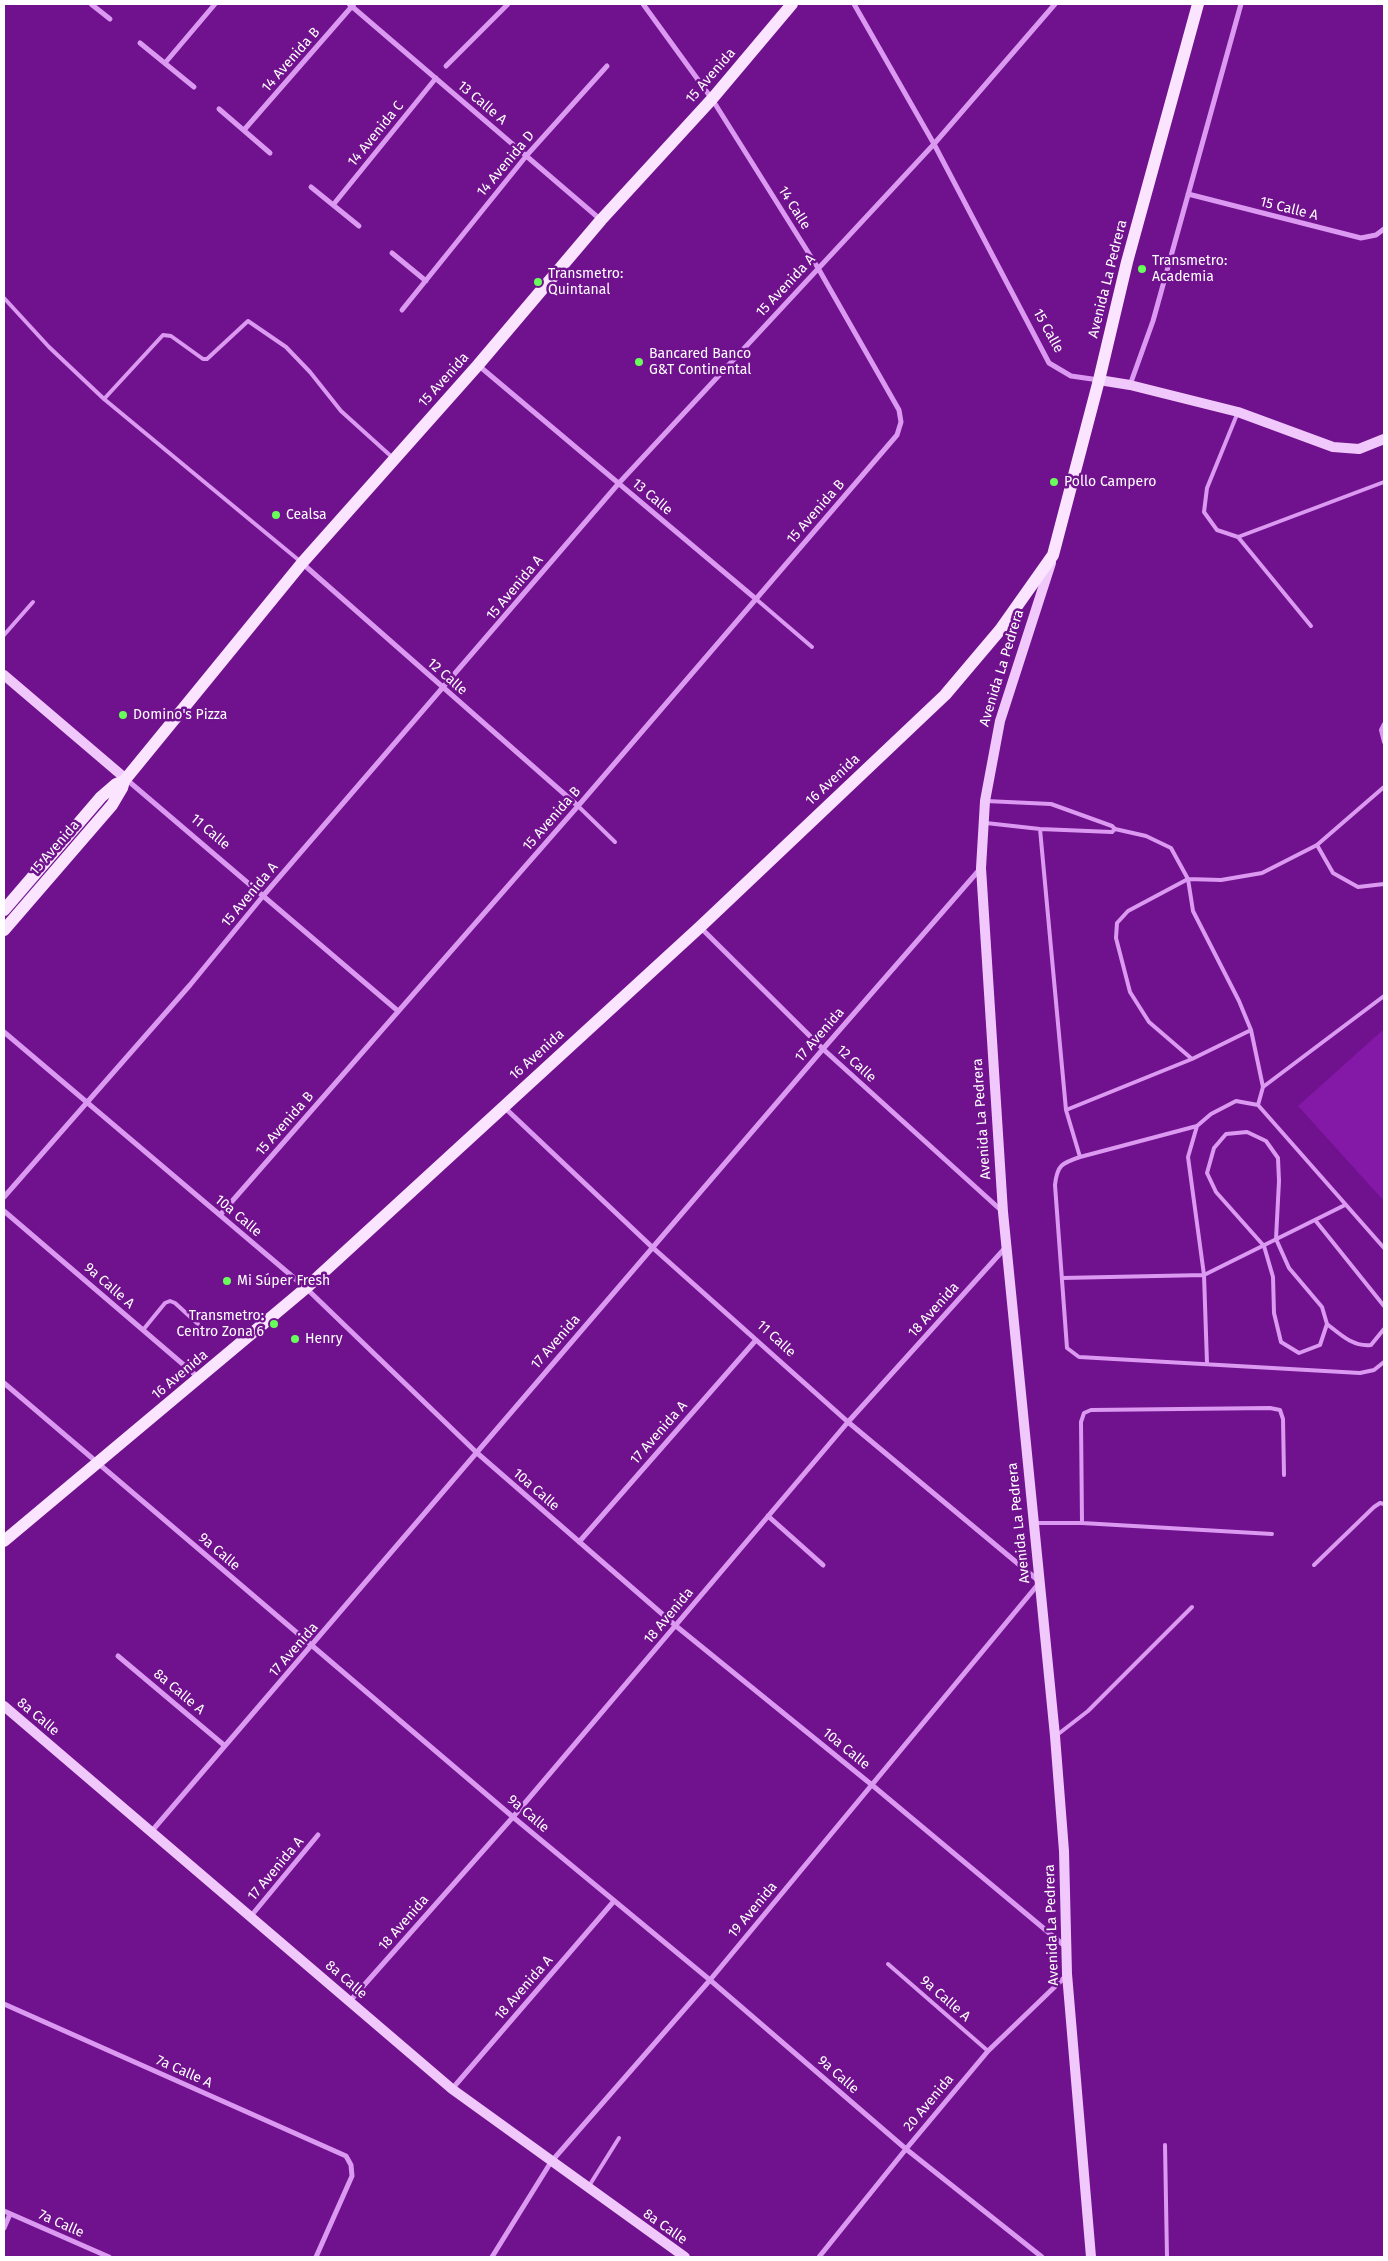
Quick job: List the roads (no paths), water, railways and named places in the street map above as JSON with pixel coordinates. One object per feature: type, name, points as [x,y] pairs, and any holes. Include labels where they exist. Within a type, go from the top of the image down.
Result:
[{"type":"main road","name":"15 Avenida","points":[[4,930],[112,805],[125,780],[302,563],[478,365],[601,220],[712,99],[792,4]]},
{"type":"main road","name":"Avenida La Pedrera","points":[[1053,555],[1099,380],[1126,262],[1198,4]]},
{"type":"main road","name":"16 Avenida","points":[[4,1540],[306,1288],[700,927],[945,695],[1000,630],[1053,555]]},
{"type":"main road","name":"15 Avenida","points":[[4,910],[101,797],[116,784],[125,780]]},
{"type":"street","points":[[91,4],[110,19]]},
{"type":"street","points":[[165,63],[215,4]]},
{"type":"street","points":[[446,66],[508,4]]},
{"type":"street","name":"14 Calle","points":[[643,4],[712,99],[818,268],[899,410],[901,422],[898,435]]},
{"type":"street","name":"15 Calle","points":[[854,4],[934,144],[1049,363],[1071,376],[1130,385],[1238,412],[1333,448],[1359,449],[1384,439]]},
{"type":"street","name":"15 Avenida A","points":[[4,1198],[190,985],[263,896],[619,483],[934,144],[1055,4]]},
{"type":"street","points":[[1130,385],[1153,321],[1241,4]]},
{"type":"street","name":"13 Calle A","points":[[352,5],[601,220]]},
{"type":"street","name":"14 Avenida B","points":[[244,130],[352,5]]},
{"type":"street","points":[[140,43],[194,87]]},
{"type":"street","name":"14 Avenida D","points":[[402,310],[527,155],[606,66]]},
{"type":"street","name":"14 Avenida C","points":[[333,205],[436,78]]},
{"type":"street","points":[[219,109],[270,152]]},
{"type":"street","points":[[311,187],[358,226]]},
{"type":"street","name":"15 Calle A","points":[[1188,194],[1361,238],[1376,235],[1384,229]]},
{"type":"street","points":[[392,253],[426,281]]},
{"type":"street","name":"13 Calle","points":[[478,365],[756,599]]},
{"type":"street","name":"15 Avenida B","points":[[220,1216],[578,806],[898,435]]},
{"type":"street","name":"Avenida La Pedrera","points":[[1053,555],[1000,720],[985,801],[981,868],[1003,1212],[1055,1736],[1064,1851],[1068,1949],[1067,1974],[1091,2257]]},
{"type":"street","name":"12 Calle","points":[[302,563],[578,806]]},
{"type":"street","name":"11 Calle","points":[[4,675],[398,1011]]},
{"type":"street","name":"17 Avenida","points":[[151,1832],[822,1049],[981,868]]},
{"type":"street","name":"12 Calle","points":[[700,927],[822,1049],[1003,1212]]},
{"type":"street","name":"10a Calle","points":[[4,1032],[306,1288],[476,1452],[676,1626],[872,1785],[1068,1949]]},
{"type":"street","name":"11 Calle","points":[[503,1106],[652,1247],[848,1422],[1040,1582]]},
{"type":"street","name":"9a Calle A","points":[[4,1211],[200,1378]]},
{"type":"street","name":"18 Avenida","points":[[350,2002],[513,1816],[848,1422],[1006,1247]]},
{"type":"street","name":"17 Avenida A","points":[[579,1542],[756,1340]]},
{"type":"street","name":"9a Calle","points":[[4,1383],[96,1463],[710,1980],[906,2148],[1042,2257]]},
{"type":"street","points":[[768,1516],[823,1565]]},
{"type":"street","name":"19 Avenida","points":[[492,2257],[551,2162],[710,1980],[1040,1582]]},
{"type":"street","name":"8a Calle A","points":[[118,1656],[225,1746]]},
{"type":"street","name":"8a Calle","points":[[4,1706],[452,2089],[685,2257]]},
{"type":"street","name":"17 Avenida A","points":[[251,1916],[318,1835]]},
{"type":"street","name":"18 Avenida A","points":[[452,2089],[614,1901]]},
{"type":"street","name":"20 Avenida","points":[[819,2257],[906,2148],[988,2051],[1067,1974]]},
{"type":"street","name":"7a Calle A","points":[[4,2004],[346,2156],[351,2165],[352,2176],[316,2257]]},
{"type":"street","name":"7a Calle","points":[[4,2211],[109,2257]]},
{"type":"street","points":[[4,2228],[10,2214]]},
{"type":"lane","points":[[4,298],[48,347],[104,399],[302,563]]},
{"type":"lane","points":[[104,399],[163,335],[171,336],[203,359],[207,359],[248,321],[286,347],[310,372],[341,411],[394,459]]},
{"type":"lane","points":[[1238,412],[1207,488],[1204,512],[1217,530],[1238,537],[1311,626]]},
{"type":"lane","points":[[1238,537],[1384,482]]},
{"type":"lane","name":"13 Calle","points":[[756,599],[812,647]]},
{"type":"lane","points":[[4,635],[33,602]]},
{"type":"lane","points":[[1384,724],[1381,730],[1384,742]]},
{"type":"lane","points":[[1192,1060],[1149,1022],[1130,992],[1116,938],[1117,923],[1128,911],[1188,879],[1221,880],[1262,873],[1317,845],[1384,787]]},
{"type":"lane","points":[[985,801],[1051,804],[1112,826],[1115,829],[1146,836],[1170,848],[1188,879],[1193,911],[1239,1001],[1251,1030],[1263,1086],[1258,1104]]},
{"type":"lane","points":[[578,806],[615,842]]},
{"type":"lane","points":[[983,823],[1040,829],[1112,832],[1115,829]]},
{"type":"lane","points":[[1040,829],[1066,1110],[1080,1157]]},
{"type":"lane","points":[[1317,845],[1334,873],[1358,887],[1384,884]]},
{"type":"lane","points":[[1263,1086],[1384,996]]},
{"type":"lane","points":[[1066,1110],[1192,1060],[1251,1030]]},
{"type":"lane","points":[[1384,1248],[1258,1104],[1236,1101],[1210,1114],[1197,1126],[1080,1157],[1066,1162],[1056,1171],[1055,1185],[1068,1348],[1079,1357],[1360,1373],[1374,1370],[1384,1362]]},
{"type":"lane","points":[[1197,1126],[1188,1157],[1204,1276],[1207,1363]]},
{"type":"lane","points":[[1247,1132],[1266,1142],[1278,1158],[1279,1181],[1276,1239],[1289,1268],[1322,1307],[1327,1324],[1320,1344],[1299,1353],[1281,1342],[1274,1313],[1273,1277],[1264,1246],[1216,1192],[1207,1172],[1214,1148],[1226,1134],[1247,1132]]},
{"type":"lane","points":[[1062,1278],[1204,1276],[1345,1205]]},
{"type":"lane","points":[[1315,1220],[1384,1306]]},
{"type":"lane","points":[[142,1330],[165,1303],[170,1301],[175,1303],[198,1324]]},
{"type":"lane","points":[[1327,1324],[1354,1344],[1363,1346],[1372,1345],[1384,1329]]},
{"type":"lane","points":[[1082,1523],[1081,1422],[1084,1413],[1091,1410],[1270,1408],[1280,1410],[1283,1419],[1284,1475]]},
{"type":"lane","points":[[1314,1565],[1374,1507],[1380,1503],[1384,1504]]},
{"type":"lane","points":[[1034,1523],[1082,1523],[1272,1534]]},
{"type":"lane","points":[[1055,1736],[1088,1711],[1192,1607]]},
{"type":"lane","name":"9a Calle A","points":[[888,1964],[988,2051]]},
{"type":"lane","points":[[587,2188],[619,2138]]},
{"type":"lane","points":[[1165,2144],[1167,2257]]},
{"type":"place","name":"Transmetro: Academia","points":[[1142,269]]},
{"type":"place","name":"Transmetro: Quintanal","points":[[538,282]]},
{"type":"place","name":"Bancared Banco G&T Continental","points":[[639,362]]},
{"type":"place","name":"Pollo Campero","points":[[1054,482]]},
{"type":"place","name":"Cealsa","points":[[276,515]]},
{"type":"place","name":"Domino's Pizza","points":[[123,715]]},
{"type":"place","name":"Mi Súper Fresh","points":[[227,1281]]},
{"type":"place","name":"Transmetro: Centro Zona 6","points":[[274,1324]]},
{"type":"place","name":"Henry","points":[[295,1339]]}]
